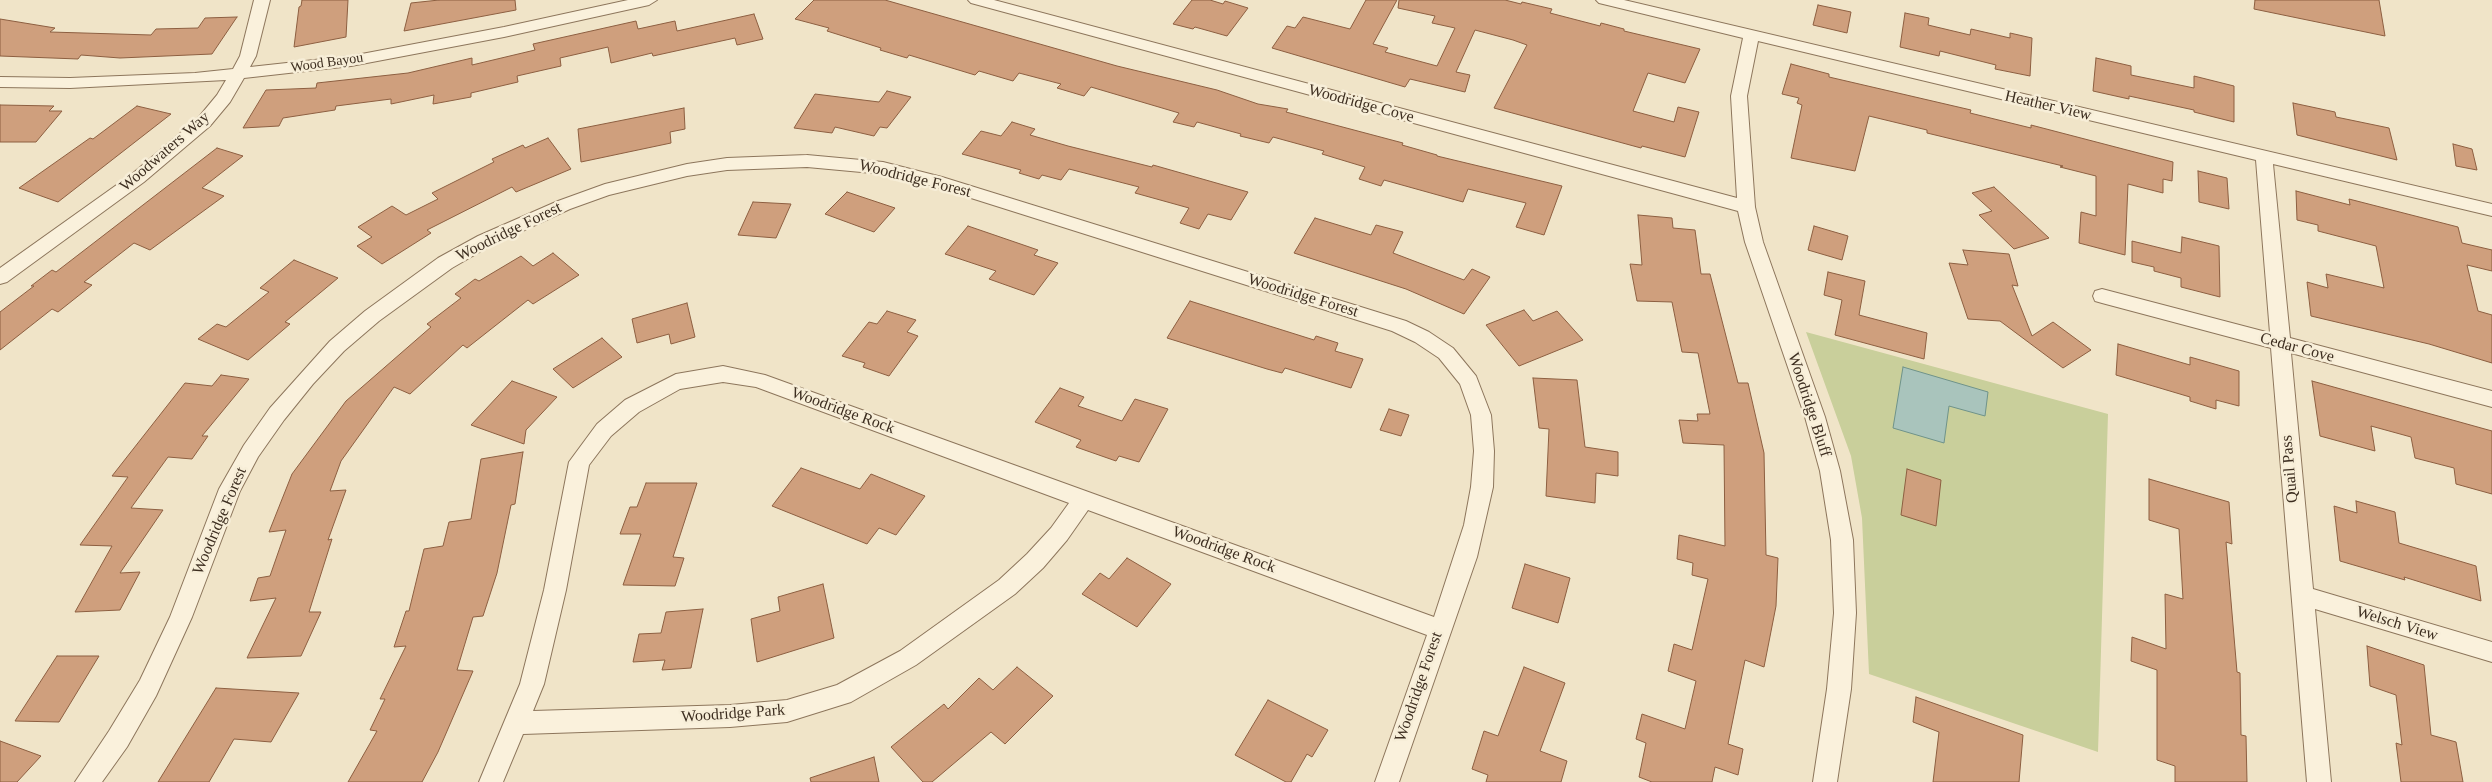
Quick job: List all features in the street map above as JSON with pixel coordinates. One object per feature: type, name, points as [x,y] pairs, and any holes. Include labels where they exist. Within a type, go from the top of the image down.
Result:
[{"type":"street","name":"Woodwaters Way","points":[[0,277],[8,261],[138,178],[204,122],[224,98],[248,56],[262,0]]},
{"type":"street","name":"Wood Bayou","points":[[0,82],[70,83],[239,74],[351,61],[504,32],[649,0]]},
{"type":"street","name":"Woodridge Cove","points":[[976,0],[1746,207]]},
{"type":"street","name":"Heather View","points":[[1604,0],[2492,210]]},
{"type":"street","name":"Woodridge Bluff","points":[[1751,35],[1739,96],[1746,207],[1754,242],[1814,417],[1830,471],[1842,540],[1845,612],[1839,689],[1825,782]]},
{"type":"street","name":"Quail Pass","points":[[2264,157],[2318,782]]},
{"type":"street","name":"Woodridge Forest","points":[[87,782],[118,739],[148,688],[181,617],[230,490],[251,451],[277,414],[337,346],[407,288],[453,259],[524,222],[564,204],[622,186],[687,170],[728,164],[787,161],[845,163],[883,168],[936,181],[1399,326],[1422,337],[1446,353],[1469,381],[1481,415],[1484,451],[1482,487],[1475,525],[1387,782]]},
{"type":"street","name":"Cedar Cove","points":[[2102,296],[2492,399]]},
{"type":"street","name":"Woodridge Rock","points":[[491,782],[532,684],[555,590],[579,462],[604,430],[632,406],[676,382],[724,374],[758,380],[1439,628]]},
{"type":"street","name":"Woodridge Park","points":[[516,723],[758,714],[787,711],[843,694],[908,658],[1007,587],[1035,562],[1059,534],[1084,498]]},
{"type":"street","name":"Welsch View","points":[[2302,595],[2492,652]]},
{"type":"green space","points":[[1806,332],[2108,414],[2098,752],[1869,674],[1862,518],[1851,456]]},
{"type":"water","points":[[1903,367],[1988,392],[1985,416],[1949,406],[1944,443],[1893,428]]},
{"type":"building","points":[[302,0],[348,0],[346,37],[294,47],[299,7]]},
{"type":"building","points":[[439,0],[515,0],[516,10],[404,31],[411,3]]},
{"type":"building","points":[[814,0],[885,0],[1117,66],[1217,90],[1258,104],[1288,109],[1286,112],[1403,143],[1402,145],[1437,156],[1562,186],[1544,235],[1516,227],[1526,203],[1468,189],[1463,202],[1384,180],[1381,186],[1359,179],[1365,167],[1322,154],[1324,151],[1273,137],[1269,143],[1197,122],[1194,127],[1173,122],[1179,113],[1091,87],[1084,96],[1057,88],[1061,84],[1019,73],[1013,81],[979,71],[975,75],[909,55],[907,58],[880,50],[881,48],[827,31],[829,28],[795,19]]},
{"type":"building","points":[[1192,0],[1210,0],[1223,4],[1225,1],[1248,8],[1227,36],[1195,27],[1193,29],[1173,24]]},
{"type":"building","points":[[1366,0],[1397,0],[1373,44],[1388,48],[1385,52],[1437,66],[1455,28],[1432,23],[1435,16],[1398,8],[1399,0],[1505,0],[1521,4],[1522,2],[1552,9],[1550,13],[1600,26],[1601,23],[1624,29],[1624,31],[1700,49],[1685,83],[1648,73],[1633,111],[1674,122],[1678,107],[1699,112],[1685,157],[1642,146],[1641,148],[1494,108],[1527,45],[1513,40],[1475,30],[1456,72],[1470,75],[1465,92],[1410,79],[1405,87],[1272,48],[1287,26],[1295,28],[1303,17],[1350,29]]},
{"type":"building","points":[[2255,0],[2379,0],[2385,36],[2254,9]]},
{"type":"building","points":[[1818,5],[1851,12],[1847,33],[1813,25]]},
{"type":"building","points":[[1905,13],[1929,18],[1928,25],[1970,35],[1971,29],[2010,38],[2010,33],[2032,38],[2030,76],[1995,69],[1996,65],[1940,51],[1939,56],[1900,47]]},
{"type":"building","points":[[754,14],[763,39],[737,45],[735,38],[653,56],[652,53],[611,63],[608,47],[560,58],[561,66],[517,76],[518,82],[471,93],[471,97],[433,104],[434,95],[391,104],[391,99],[336,106],[335,110],[283,118],[279,126],[243,128],[266,90],[316,88],[317,83],[408,73],[472,58],[472,65],[535,50],[533,44],[636,21],[638,29],[675,21],[677,31]]},
{"type":"building","points":[[237,17],[212,54],[120,58],[81,55],[78,59],[0,56],[0,19],[55,28],[50,32],[151,35],[156,29],[198,28],[205,18]]},
{"type":"building","points":[[2096,58],[2131,66],[2131,75],[2194,88],[2194,76],[2234,86],[2234,122],[2194,112],[2194,110],[2129,96],[2129,99],[2093,91]]},
{"type":"building","points":[[1791,64],[1829,74],[1829,77],[1971,110],[1970,113],[2031,128],[2031,125],[2173,162],[2172,181],[2163,179],[2163,193],[2128,184],[2125,255],[2079,243],[2081,212],[2096,216],[2096,176],[2060,167],[2063,166],[1927,133],[1927,130],[1869,116],[1855,171],[1791,158],[1802,105],[1797,103],[1799,98],[1782,94]]},
{"type":"building","points":[[887,91],[911,97],[887,128],[880,127],[874,136],[835,127],[832,133],[794,128],[815,94],[879,102]]},
{"type":"building","points":[[2293,103],[2335,112],[2336,117],[2389,128],[2397,160],[2297,135]]},
{"type":"building","points":[[0,105],[54,106],[49,111],[62,111],[36,142],[0,142]]},
{"type":"building","points":[[137,106],[171,114],[58,202],[19,188],[90,138],[93,139]]},
{"type":"building","points":[[684,108],[685,129],[670,132],[671,143],[581,162],[578,129]]},
{"type":"building","points":[[1012,122],[1035,129],[1030,135],[1152,167],[1153,165],[1248,192],[1231,220],[1208,214],[1199,229],[1180,223],[1189,208],[1135,193],[1139,187],[1069,169],[1061,180],[1042,175],[1039,179],[1019,173],[1021,170],[962,154],[981,131],[1001,136]]},
{"type":"building","points":[[548,138],[571,169],[516,192],[512,187],[427,230],[431,233],[382,264],[357,246],[372,237],[358,227],[392,206],[406,215],[438,199],[432,193],[494,162],[492,159],[523,145],[525,148]]},
{"type":"building","points":[[2453,144],[2472,149],[2477,170],[2456,166]]},
{"type":"building","points":[[217,148],[243,156],[202,188],[224,196],[150,250],[134,243],[84,282],[92,285],[58,312],[52,309],[0,350],[0,312],[52,270],[56,272]]},
{"type":"building","points":[[2198,171],[2227,178],[2229,209],[2199,202]]},
{"type":"building","points":[[1994,187],[2049,238],[2014,249],[1979,215],[1992,211],[1972,193]]},
{"type":"building","points":[[2296,191],[2350,205],[2349,199],[2458,227],[2462,243],[2492,250],[2492,271],[2467,265],[2478,311],[2492,315],[2492,363],[2429,344],[2311,316],[2307,282],[2328,288],[2326,274],[2384,288],[2376,246],[2318,231],[2318,225],[2297,220]]},
{"type":"building","points":[[847,192],[895,208],[874,232],[825,214]]},
{"type":"building","points":[[753,202],[791,204],[776,238],[738,235]]},
{"type":"building","points":[[1638,215],[1672,218],[1673,228],[1695,230],[1701,274],[1710,274],[1738,383],[1748,383],[1764,453],[1766,555],[1778,558],[1776,606],[1764,667],[1745,660],[1728,744],[1743,749],[1738,775],[1715,767],[1712,782],[1652,782],[1639,777],[1646,743],[1636,739],[1642,714],[1685,729],[1696,681],[1668,671],[1674,644],[1692,650],[1708,579],[1692,575],[1693,563],[1677,559],[1679,535],[1725,546],[1724,445],[1683,443],[1679,420],[1698,421],[1697,414],[1710,414],[1698,353],[1682,352],[1672,302],[1637,301],[1630,264],[1642,265]]},
{"type":"building","points":[[1315,218],[1371,235],[1376,225],[1403,232],[1393,253],[1464,280],[1472,269],[1490,277],[1464,314],[1406,289],[1294,253]]},
{"type":"building","points":[[968,226],[1038,250],[1034,255],[1058,263],[1034,295],[989,279],[996,271],[945,254]]},
{"type":"building","points":[[1814,226],[1848,236],[1842,260],[1808,250]]},
{"type":"building","points":[[2182,237],[2219,246],[2220,297],[2181,287],[2181,278],[2154,271],[2154,267],[2132,262],[2132,241],[2181,253]]},
{"type":"building","points":[[1963,250],[2009,254],[2018,286],[2012,285],[2032,336],[2053,322],[2091,350],[2063,368],[2000,321],[1968,319],[1949,263],[1968,265]]},
{"type":"building","points":[[553,253],[579,275],[533,304],[528,300],[467,348],[463,345],[410,394],[394,387],[341,461],[330,491],[346,490],[328,540],[332,539],[309,612],[321,612],[301,656],[247,658],[276,598],[250,601],[258,578],[270,576],[286,530],[269,532],[292,474],[346,401],[431,327],[427,324],[461,298],[455,294],[475,279],[479,281],[521,256],[533,266]]},
{"type":"building","points":[[294,260],[338,278],[285,322],[290,324],[248,360],[198,339],[217,324],[226,327],[269,292],[260,288]]},
{"type":"building","points":[[1828,272],[1865,281],[1859,315],[1927,333],[1924,359],[1835,335],[1842,300],[1824,295]]},
{"type":"building","points":[[1190,301],[1314,340],[1316,336],[1338,343],[1335,351],[1363,359],[1351,388],[1285,368],[1282,373],[1267,369],[1167,338]]},
{"type":"building","points":[[687,303],[695,337],[671,344],[669,334],[637,343],[632,319]]},
{"type":"building","points":[[1524,310],[1533,321],[1557,311],[1583,340],[1519,366],[1486,325]]},
{"type":"building","points":[[887,311],[916,320],[907,332],[918,336],[889,376],[863,367],[865,363],[842,356],[869,322],[877,324]]},
{"type":"building","points":[[602,338],[622,357],[573,388],[553,369]]},
{"type":"building","points":[[2118,344],[2190,365],[2190,357],[2239,371],[2239,406],[2216,400],[2216,409],[2190,401],[2190,397],[2116,375]]},
{"type":"building","points":[[221,375],[249,379],[202,436],[208,436],[192,459],[168,457],[131,508],[163,510],[120,573],[140,572],[120,610],[75,612],[112,546],[80,545],[128,477],[112,476],[185,383],[212,386]]},
{"type":"building","points":[[1533,378],[1577,380],[1585,447],[1618,452],[1618,476],[1596,473],[1595,503],[1546,496],[1549,429],[1539,428]]},
{"type":"building","points":[[512,381],[557,397],[526,430],[524,444],[471,425]]},
{"type":"building","points":[[2312,381],[2492,431],[2492,494],[2456,484],[2454,468],[2415,458],[2411,437],[2371,426],[2375,451],[2320,436]]},
{"type":"building","points":[[1060,388],[1084,397],[1078,406],[1122,421],[1135,399],[1168,409],[1139,462],[1119,456],[1116,461],[1076,447],[1081,440],[1035,422]]},
{"type":"building","points":[[1389,409],[1409,415],[1401,436],[1380,430]]},
{"type":"building","points":[[523,452],[515,504],[511,505],[497,573],[483,616],[473,617],[457,670],[473,671],[438,752],[422,782],[348,782],[377,731],[370,730],[385,699],[380,699],[406,646],[394,647],[406,611],[409,611],[424,549],[443,546],[449,522],[471,519],[481,459]]},
{"type":"building","points":[[801,468],[860,489],[871,474],[925,496],[896,535],[879,528],[867,544],[772,506]]},
{"type":"building","points":[[1907,469],[1941,480],[1936,526],[1901,515]]},
{"type":"building","points":[[2149,479],[2229,502],[2232,544],[2226,542],[2237,672],[2240,673],[2241,735],[2246,736],[2247,782],[2175,782],[2175,766],[2157,760],[2157,670],[2131,661],[2132,637],[2166,649],[2165,594],[2183,599],[2179,529],[2149,520]]},
{"type":"building","points":[[646,483],[697,483],[673,557],[684,558],[675,586],[623,585],[641,534],[620,534],[630,507],[637,507]]},
{"type":"building","points":[[2356,501],[2395,512],[2399,543],[2476,566],[2481,601],[2404,577],[2405,580],[2340,561],[2334,506],[2357,513]]},
{"type":"building","points":[[1127,558],[1171,584],[1137,627],[1082,594],[1100,573],[1109,579]]},
{"type":"building","points":[[1525,564],[1570,578],[1558,623],[1512,608]]},
{"type":"building","points":[[823,584],[834,638],[757,662],[751,619],[780,611],[778,597]]},
{"type":"building","points":[[703,609],[691,668],[662,670],[665,660],[633,662],[639,634],[661,633],[666,612]]},
{"type":"building","points":[[2367,646],[2424,665],[2431,735],[2456,742],[2463,782],[2401,782],[2396,743],[2402,745],[2396,695],[2370,686]]},
{"type":"building","points":[[57,656],[99,656],[59,722],[15,721]]},
{"type":"building","points":[[1017,667],[1053,696],[1005,744],[991,732],[932,782],[923,782],[891,747],[944,704],[948,709],[979,678],[993,690]]},
{"type":"building","points":[[1524,667],[1565,683],[1540,751],[1567,761],[1561,782],[1486,782],[1488,775],[1472,769],[1484,731],[1498,736]]},
{"type":"building","points":[[216,688],[299,693],[271,742],[234,739],[209,782],[158,782]]},
{"type":"building","points":[[1916,697],[2023,735],[2019,782],[1933,782],[1939,732],[1913,722]]},
{"type":"building","points":[[1268,700],[1328,730],[1312,757],[1307,754],[1291,782],[1286,782],[1235,755]]},
{"type":"building","points":[[0,741],[41,756],[17,782],[0,782]]},
{"type":"building","points":[[874,757],[879,782],[811,782],[810,778]]}]
